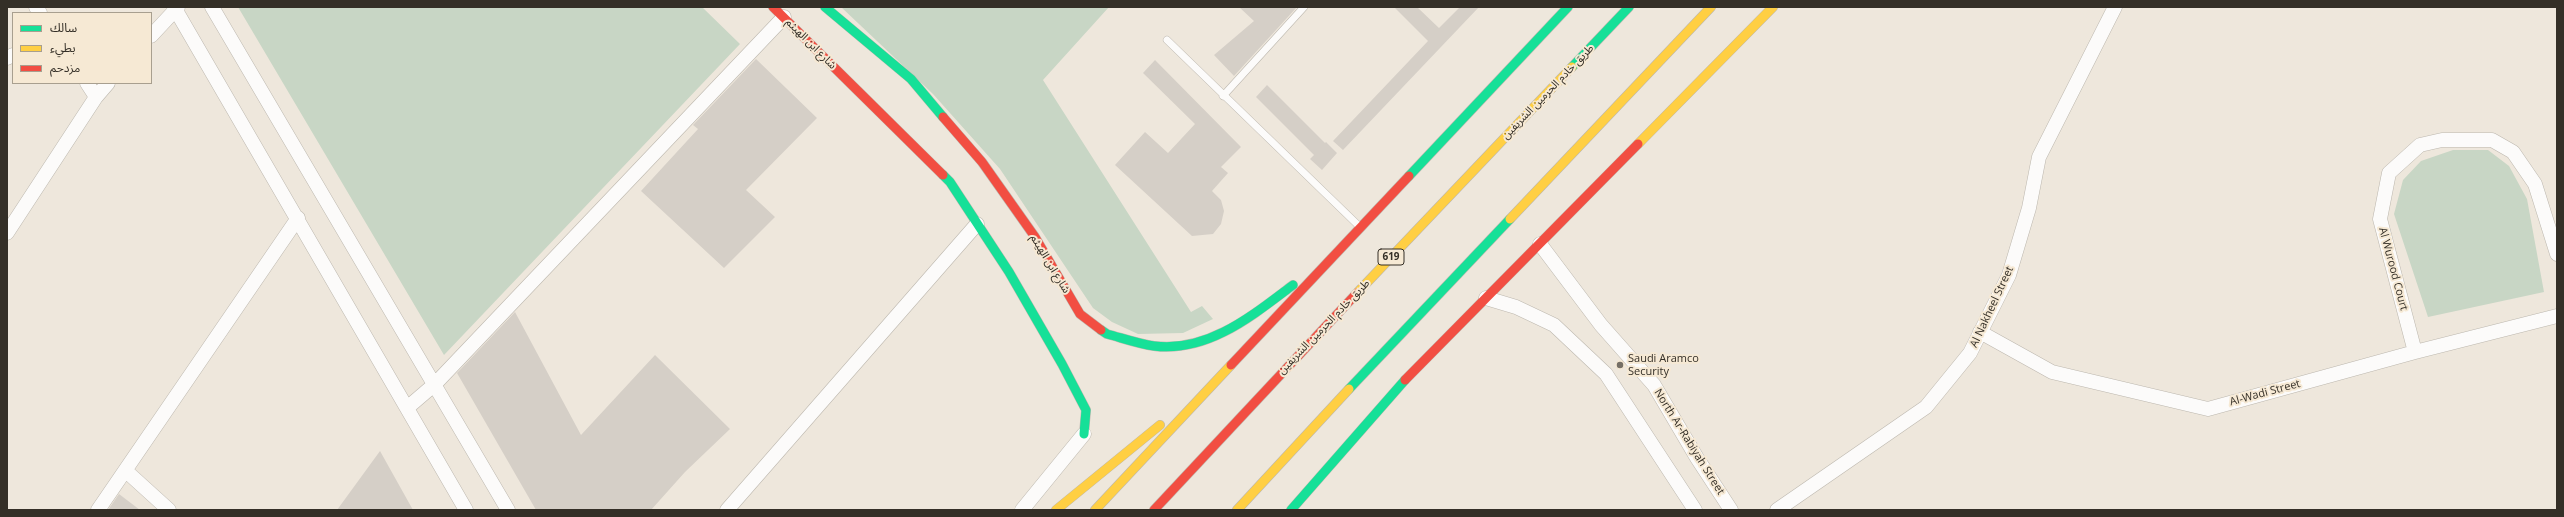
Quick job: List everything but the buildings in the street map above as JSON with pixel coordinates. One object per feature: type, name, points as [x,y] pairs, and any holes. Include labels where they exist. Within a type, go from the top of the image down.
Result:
[{"type":"main road","name":"شارع ابن الهيثم","points":[[773,7],[950,182],[1016,285],[1086,410],[1084,434]]},
{"type":"main road","name":"شارع ابن الهيثم","points":[[825,7],[911,79],[982,162],[1034,237],[1080,314],[1107,334],[1155,346],[1195,344],[1243,322],[1332,257]]},
{"type":"main road","points":[[1095,510],[1568,7]]},
{"type":"main road","name":"طريق خادم الحرمين الشريفين","points":[[1154,510],[1248,407],[1629,7]]},
{"type":"main road","points":[[1237,510],[1277,465],[1711,7]]},
{"type":"main road","points":[[1664,57],[1718,7]]},
{"type":"main road","points":[[1291,510],[1416,368],[1773,7]]},
{"type":"main road","points":[[1056,510],[1223,373]]},
{"type":"street","points":[[212,7],[436,384],[508,510]]},
{"type":"street","name":"Al Nakheel Street","points":[[1777,510],[1926,407],[1970,353],[2009,275],[2029,208],[2039,157],[2115,7]]},
{"type":"street","points":[[152,35],[176,8],[466,510]]},
{"type":"street","points":[[407,408],[436,384],[784,17]]},
{"type":"street","points":[[88,84],[96,96]]},
{"type":"street","points":[[7,233],[96,96],[107,84]]},
{"type":"street","name":"Al Wurood Court","points":[[2416,352],[2380,218],[2389,173],[2420,145],[2442,140],[2492,140],[2514,152],[2536,184],[2557,254]]},
{"type":"street","points":[[98,510],[298,218]]},
{"type":"street","points":[[727,510],[977,224]]},
{"type":"street","name":"North Ar-Rabiyah Street","points":[[1540,244],[1601,325],[1654,385],[1697,458],[1731,510]]},
{"type":"street","points":[[1486,298],[1516,306],[1554,325],[1606,374],[1695,510]]},
{"type":"street","name":"Al-Wadi Street","points":[[1980,332],[2052,372],[2208,409],[2416,352],[2557,316]]},
{"type":"street","points":[[1022,510],[1084,434]]},
{"type":"street","points":[[126,471],[169,510]]},
{"type":"lane","points":[[1223,96],[1304,7]]},
{"type":"lane","points":[[1167,40],[1223,96],[1360,227]]},
{"type":"green space","points":[[238,7],[702,7],[740,44],[444,355]]},
{"type":"green space","points":[[841,7],[1109,7],[1043,80],[1191,312],[1202,306],[1213,319],[1183,333],[1138,334],[1112,322],[1093,308],[1000,169],[933,94]]},
{"type":"green space","points":[[2453,150],[2488,150],[2509,166],[2527,199],[2544,292],[2428,317],[2394,214],[2403,180],[2421,161]]},
{"type":"traffic: fast","points":[[825,7],[911,79],[943,117]]},
{"type":"traffic: fast","points":[[1409,176],[1568,7]]},
{"type":"traffic: fast","points":[[1572,67],[1629,7]]},
{"type":"traffic: fast","points":[[943,175],[950,182],[1009,272],[1062,364],[1086,410],[1084,434]]},
{"type":"traffic: fast","points":[[1349,389],[1510,219]]},
{"type":"traffic: fast","points":[[1101,330],[1107,334],[1154,346],[1174,347],[1193,344],[1211,338],[1246,319],[1293,285]]},
{"type":"traffic: fast","points":[[1291,510],[1405,380]]},
{"type":"traffic: slow","points":[[1510,219],[1711,7]]},
{"type":"traffic: slow","points":[[1638,144],[1773,7]]},
{"type":"traffic: slow","points":[[1357,293],[1572,67]]},
{"type":"traffic: slow","points":[[1095,510],[1231,365]]},
{"type":"traffic: slow","points":[[1237,510],[1349,389]]},
{"type":"traffic: slow","points":[[1056,510],[1160,425]]},
{"type":"traffic: jam","points":[[773,7],[943,175]]},
{"type":"traffic: jam","points":[[943,117],[982,162],[1035,237],[1080,314],[1101,330]]},
{"type":"traffic: jam","points":[[1405,380],[1638,144]]},
{"type":"traffic: jam","points":[[1231,365],[1409,176]]},
{"type":"traffic: jam","points":[[1154,510],[1357,293]]},
{"type":"place","name":"Saudi Aramco Security","points":[[1620,365]]}]
